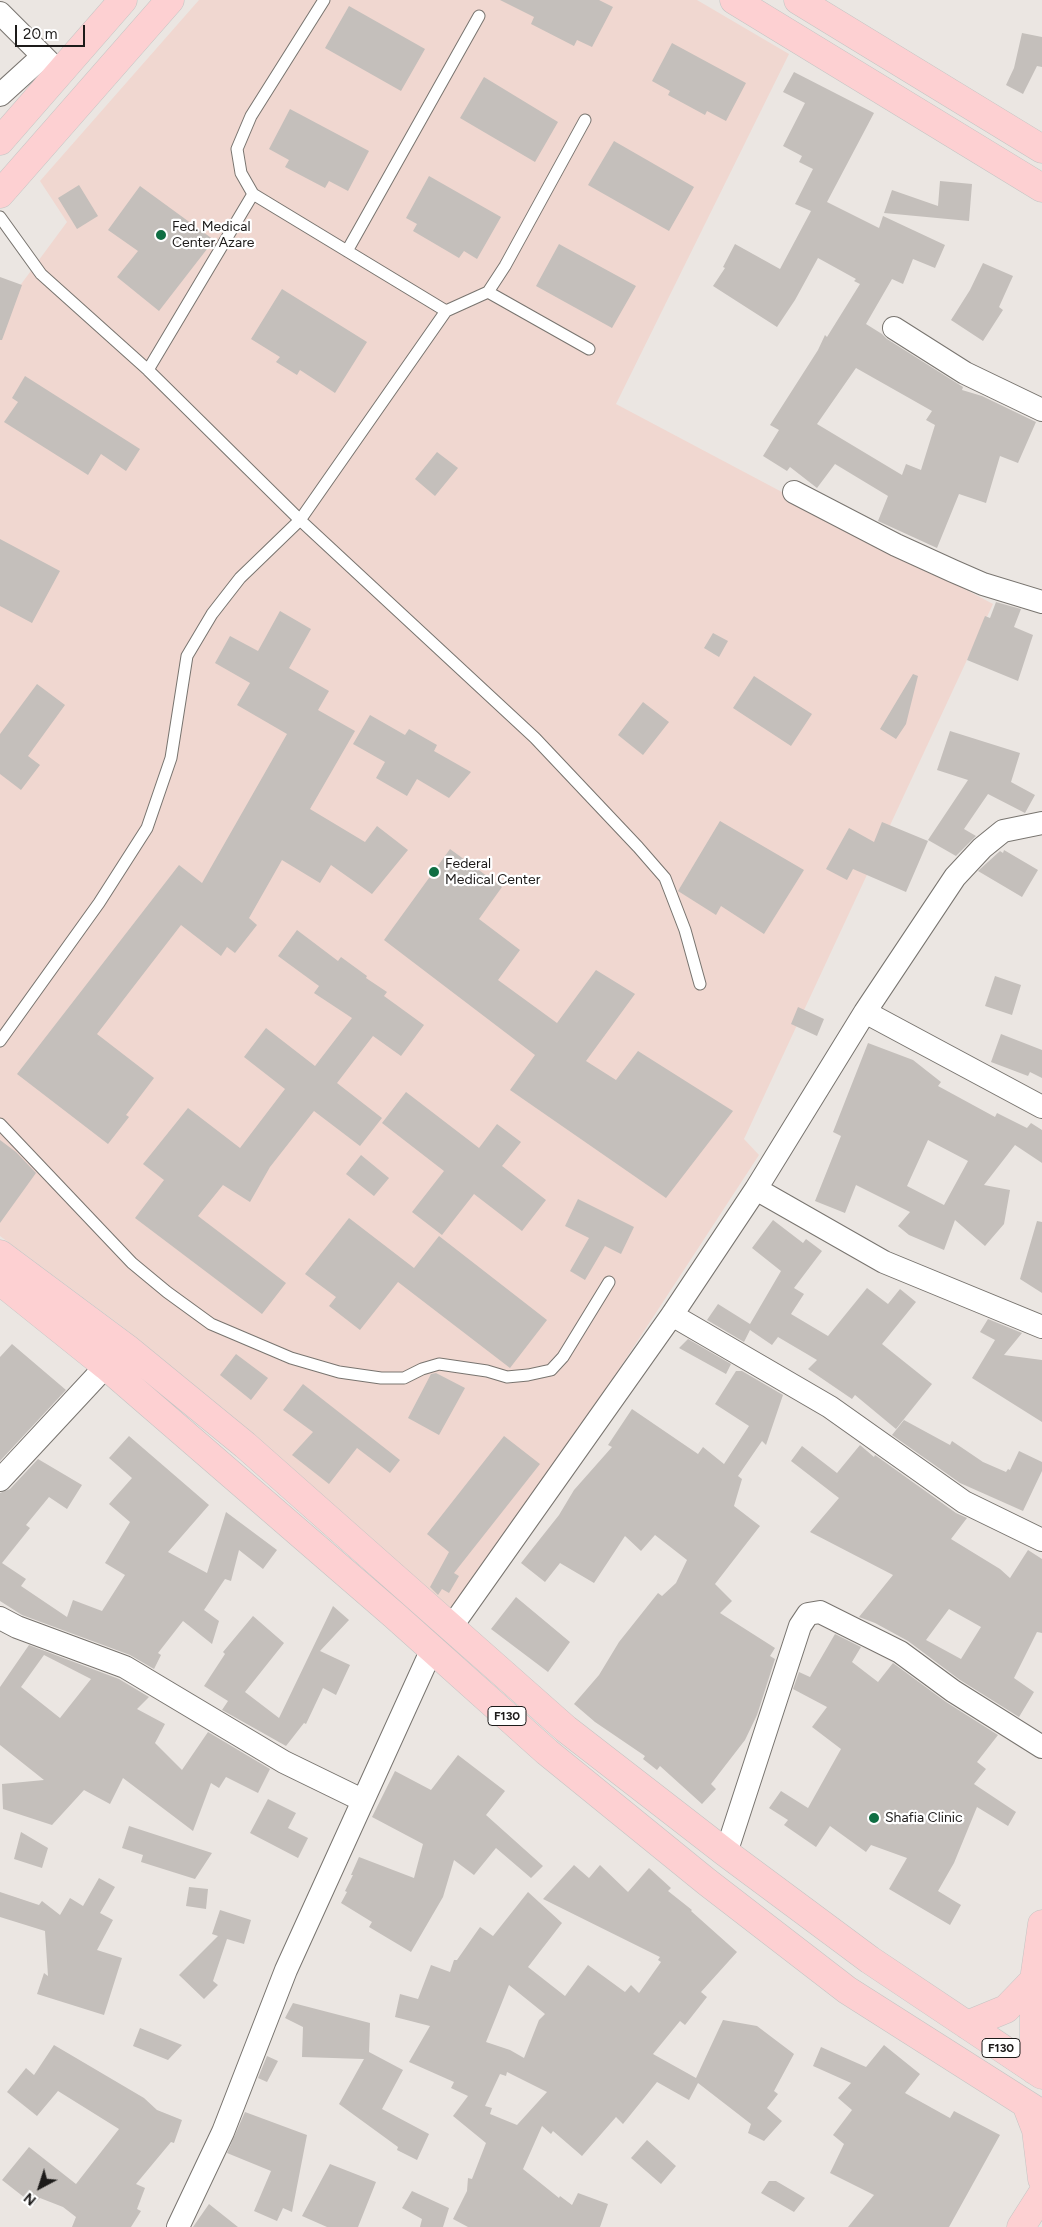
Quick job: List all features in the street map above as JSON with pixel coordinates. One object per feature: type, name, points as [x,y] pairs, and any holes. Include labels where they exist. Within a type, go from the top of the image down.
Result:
[{"type":"main road","points":[[0,141],[51,64],[123,0]]},
{"type":"main road","points":[[0,194],[170,0]]},
{"type":"main road","points":[[734,0],[1042,188]]},
{"type":"main road","points":[[798,0],[1038,143]]},
{"type":"main road","name":"F130","points":[[0,1254],[129,1350],[245,1445],[452,1626],[566,1729],[726,1854],[870,1960],[1038,2073]]},
{"type":"main road","name":"F130","points":[[0,1281],[106,1366],[432,1649],[547,1752],[767,1930],[847,1990],[1034,2109]]},
{"type":"main road","points":[[1038,2073],[1034,1980],[1042,1924]]},
{"type":"main road","points":[[967,2025],[1006,2009],[1034,1980]]},
{"type":"main road","points":[[1034,2109],[1042,2179]]},
{"type":"main road","points":[[1021,2227],[1042,2194]]},
{"type":"street","points":[[0,13],[51,64],[0,95]]},
{"type":"street","points":[[894,328],[965,373],[1042,410]]},
{"type":"street","points":[[794,492],[896,544],[961,574],[984,584],[1042,602]]},
{"type":"street","points":[[452,1626],[672,1315],[756,1188],[865,1012],[955,877],[982,848],[1003,830],[1042,823]]},
{"type":"street","points":[[865,1012],[1042,1107]]},
{"type":"street","points":[[756,1188],[884,1262],[1042,1327]]},
{"type":"street","points":[[672,1315],[830,1407],[964,1502],[1042,1540]]},
{"type":"street","points":[[0,1480],[106,1366]]},
{"type":"street","points":[[726,1854],[800,1626],[808,1614],[820,1612],[900,1652],[953,1691],[1042,1747]]},
{"type":"street","points":[[0,1618],[17,1627],[125,1667],[284,1762],[362,1800]]},
{"type":"street","points":[[178,2227],[223,2132],[286,1970],[432,1649]]},
{"type":"lane","points":[[324,0],[251,116],[237,148],[241,173],[253,194],[446,311]]},
{"type":"lane","points":[[346,251],[479,16]]},
{"type":"lane","points":[[0,1041],[99,903],[147,828],[171,758],[187,656],[212,614],[240,578],[300,520],[446,311],[488,292],[505,266],[585,120]]},
{"type":"lane","points":[[148,370],[253,194]]},
{"type":"lane","points":[[0,217],[41,274],[148,370],[300,520],[535,738],[638,847],[665,878],[685,930],[700,984]]},
{"type":"lane","points":[[488,292],[589,349]]},
{"type":"lane","points":[[0,1124],[132,1263],[167,1292],[211,1324],[291,1358],[339,1372],[381,1378],[404,1378],[422,1369],[439,1364],[507,1376],[528,1375],[551,1370],[563,1357],[608,1282]]},
{"type":"shaded area","name":"Federal Medical Center","points":[[199,0],[697,0],[789,54],[616,404],[993,604],[744,1139],[759,1155],[612,1380],[450,1611],[124,1328],[0,1236],[0,279],[16,291],[67,222],[40,181]]},
{"type":"building","points":[[500,0],[599,0],[613,7],[592,47],[577,40],[574,46],[531,24],[534,17]]},
{"type":"building","points":[[349,6],[425,49],[401,91],[325,48]]},
{"type":"building","points":[[1022,33],[1042,37],[1042,67],[1037,66],[1023,94],[1006,85],[1014,68]]},
{"type":"building","points":[[672,43],[746,83],[726,121],[707,111],[705,115],[668,95],[670,91],[652,81]]},
{"type":"building","points":[[794,72],[874,113],[827,202],[879,228],[883,216],[945,245],[935,268],[913,259],[903,284],[892,279],[866,324],[963,387],[962,390],[982,396],[1036,422],[1018,463],[1000,456],[986,503],[959,494],[937,548],[878,521],[888,496],[835,464],[817,488],[790,467],[787,471],[763,456],[779,430],[770,425],[818,350],[825,335],[827,337],[860,284],[854,281],[856,279],[818,258],[795,300],[777,327],[713,286],[725,268],[723,267],[735,244],[780,269],[811,211],[795,204],[813,169],[799,162],[802,156],[783,146],[805,103],[783,92]],"holes":[[[856,368],[932,411],[926,420],[935,425],[921,470],[906,464],[902,475],[817,424]]]},
{"type":"building","points":[[484,77],[558,122],[535,162],[460,118]]},
{"type":"building","points":[[290,109],[369,151],[348,191],[329,181],[325,188],[285,167],[289,160],[269,149]]},
{"type":"building","points":[[614,141],[694,187],[669,231],[588,185]]},
{"type":"building","points":[[429,176],[501,217],[477,259],[464,251],[459,258],[413,231],[417,224],[406,218]]},
{"type":"building","points":[[940,181],[972,184],[969,221],[884,213],[892,190],[938,206]]},
{"type":"building","points":[[79,185],[98,216],[77,229],[58,198]]},
{"type":"building","name":"Fed. Medical Center Azare","points":[[140,186],[214,240],[159,311],[117,277],[138,251],[108,230]]},
{"type":"building","points":[[559,244],[636,286],[612,328],[536,286]]},
{"type":"building","points":[[983,263],[1013,276],[999,307],[1003,310],[983,341],[951,320],[970,290]]},
{"type":"building","points":[[0,277],[22,285],[2,340],[0,340]]},
{"type":"building","points":[[282,289],[367,342],[335,393],[300,370],[297,375],[276,362],[280,357],[251,339]]},
{"type":"building","points":[[25,376],[140,449],[126,471],[101,454],[88,475],[4,422],[18,402],[12,398]]},
{"type":"building","points":[[437,452],[458,468],[435,496],[415,479]]},
{"type":"building","points":[[0,539],[60,571],[32,623],[0,606]]},
{"type":"building","points":[[996,602],[1021,609],[1014,627],[1033,635],[1018,681],[967,660],[985,616],[990,618]]},
{"type":"building","points":[[280,611],[311,629],[289,668],[329,691],[318,710],[355,731],[310,809],[365,842],[377,826],[408,850],[372,894],[331,865],[320,883],[282,860],[249,918],[257,925],[235,953],[227,947],[221,956],[181,925],[97,1034],[154,1078],[126,1115],[129,1117],[108,1144],[17,1074],[179,865],[202,883],[287,734],[237,705],[250,683],[215,663],[230,636],[258,651]]},
{"type":"building","points":[[713,633],[728,641],[719,657],[704,648]]},
{"type":"building","points":[[913,674],[918,676],[906,724],[896,739],[880,729]]},
{"type":"building","points":[[754,676],[812,714],[791,746],[733,708]]},
{"type":"building","points":[[37,684],[65,705],[28,756],[40,765],[21,790],[0,774],[0,734]]},
{"type":"building","points":[[643,702],[669,722],[643,755],[618,735]]},
{"type":"building","points":[[370,715],[405,735],[409,729],[437,745],[434,751],[471,772],[449,798],[417,779],[407,796],[376,778],[385,762],[353,744]]},
{"type":"building","points":[[950,731],[1020,753],[1011,782],[1035,795],[1025,813],[988,794],[964,829],[976,836],[956,856],[928,840],[968,780],[937,770]]},
{"type":"building","points":[[720,821],[804,870],[764,934],[721,906],[716,915],[678,891]]},
{"type":"building","points":[[882,822],[928,841],[906,892],[853,869],[847,880],[826,869],[849,828],[874,842]]},
{"type":"building","points":[[450,849],[502,887],[479,919],[520,950],[498,980],[557,1023],[596,970],[635,994],[586,1061],[616,1080],[638,1051],[733,1111],[666,1198],[510,1090],[535,1055],[384,940]]},
{"type":"building","points":[[1004,850],[1038,870],[1022,897],[978,871],[1000,851],[1003,853]]},
{"type":"building","points":[[297,930],[338,961],[341,957],[367,976],[366,978],[387,992],[384,996],[424,1025],[401,1056],[373,1036],[337,1083],[382,1118],[360,1146],[314,1111],[270,1167],[250,1202],[223,1185],[198,1216],[286,1283],[262,1314],[135,1218],[164,1180],[143,1164],[188,1108],[240,1148],[285,1089],[244,1057],[266,1028],[315,1066],[352,1018],[314,993],[319,986],[278,956]]},
{"type":"building","points":[[995,976],[1021,985],[1012,1015],[985,1006]]},
{"type":"building","points":[[798,1007],[824,1019],[817,1036],[791,1024]]},
{"type":"building","points":[[1001,1034],[1042,1050],[1042,1078],[1030,1072],[1028,1076],[991,1062]]},
{"type":"building","points":[[868,1043],[913,1060],[941,1082],[938,1086],[995,1117],[997,1113],[1027,1128],[1031,1123],[1042,1130],[1042,1163],[1015,1145],[984,1185],[1010,1190],[1004,1224],[985,1246],[955,1220],[944,1250],[909,1235],[898,1226],[910,1212],[856,1185],[845,1213],[815,1201],[841,1136],[833,1132]],"holes":[[[928,1140],[968,1161],[944,1205],[907,1186]]]},
{"type":"building","points":[[406,1092],[479,1148],[497,1124],[521,1142],[502,1166],[546,1200],[522,1231],[474,1194],[442,1235],[412,1212],[444,1171],[382,1123]]},
{"type":"building","points":[[0,1140],[16,1152],[36,1173],[0,1223]]},
{"type":"building","points":[[361,1155],[389,1178],[374,1196],[346,1174]]},
{"type":"building","points":[[578,1199],[634,1227],[621,1254],[605,1246],[585,1280],[570,1271],[589,1238],[565,1226]]},
{"type":"building","points":[[349,1218],[414,1268],[439,1236],[547,1320],[510,1368],[398,1282],[360,1330],[329,1306],[336,1297],[305,1274]]},
{"type":"building","points":[[773,1220],[803,1243],[806,1239],[822,1251],[794,1288],[804,1294],[791,1314],[828,1336],[867,1288],[888,1304],[900,1289],[916,1302],[882,1344],[932,1384],[896,1429],[855,1395],[852,1399],[808,1369],[817,1360],[778,1337],[772,1345],[750,1330],[744,1342],[707,1320],[718,1304],[750,1324],[781,1271],[752,1248]]},
{"type":"building","points":[[1037,1221],[1042,1222],[1042,1293],[1020,1279]]},
{"type":"building","points":[[988,1319],[1022,1333],[1004,1355],[1042,1360],[1042,1422],[972,1378],[995,1340],[980,1332]]},
{"type":"building","points":[[688,1339],[731,1364],[726,1374],[679,1348]]},
{"type":"building","points":[[12,1344],[66,1390],[0,1461],[0,1357]]},
{"type":"building","points":[[236,1354],[268,1378],[251,1400],[220,1375]]},
{"type":"building","points":[[736,1371],[742,1371],[783,1395],[766,1445],[762,1441],[738,1476],[742,1479],[734,1506],[760,1526],[715,1584],[732,1601],[720,1613],[775,1648],[770,1656],[775,1659],[757,1715],[745,1740],[711,1784],[716,1789],[702,1804],[660,1766],[657,1770],[643,1759],[645,1756],[595,1722],[574,1704],[599,1675],[619,1642],[658,1593],[662,1596],[676,1583],[687,1560],[655,1535],[641,1551],[625,1536],[594,1583],[560,1563],[545,1582],[521,1563],[559,1515],[574,1490],[612,1447],[608,1445],[632,1409],[698,1454],[703,1447],[724,1464],[749,1426],[715,1404]]},
{"type":"building","points":[[436,1373],[465,1388],[439,1435],[408,1418],[431,1374]]},
{"type":"building","points":[[303,1384],[400,1460],[390,1473],[357,1448],[329,1484],[292,1455],[313,1432],[283,1410]]},
{"type":"building","points":[[904,1420],[950,1445],[952,1441],[983,1462],[1006,1472],[1008,1469],[1010,1470],[1019,1451],[1042,1462],[1042,1471],[1023,1511],[960,1483],[892,1435]]},
{"type":"building","points":[[129,1436],[209,1505],[168,1552],[207,1573],[226,1512],[277,1550],[263,1569],[239,1550],[231,1581],[225,1579],[204,1610],[219,1621],[212,1644],[183,1621],[158,1653],[161,1655],[154,1669],[130,1655],[22,1615],[0,1601],[0,1493],[10,1489],[38,1459],[82,1485],[67,1509],[49,1497],[26,1525],[30,1528],[2,1563],[26,1579],[21,1586],[67,1617],[73,1600],[102,1611],[125,1575],[105,1563],[130,1522],[109,1504],[132,1478],[109,1458]]},
{"type":"building","points":[[504,1436],[540,1464],[454,1573],[459,1576],[449,1593],[442,1589],[438,1595],[430,1587],[449,1552],[427,1534]]},
{"type":"building","points":[[860,1445],[874,1457],[875,1455],[956,1513],[967,1518],[951,1539],[1000,1569],[1010,1578],[1028,1550],[1042,1559],[1042,1633],[1037,1632],[1014,1678],[1034,1692],[1019,1717],[960,1680],[908,1641],[875,1623],[859,1617],[893,1575],[810,1532],[839,1498],[791,1461],[802,1446],[837,1473]],"holes":[[[949,1609],[981,1627],[961,1659],[926,1640]]]},
{"type":"building","points":[[516,1597],[570,1642],[548,1672],[491,1629]]},
{"type":"building","points":[[333,1606],[349,1620],[320,1651],[350,1665],[336,1695],[323,1688],[306,1724],[304,1723],[286,1746],[222,1710],[228,1701],[204,1686],[225,1654],[223,1652],[253,1616],[284,1643],[245,1692],[279,1718]]},
{"type":"building","points":[[835,1634],[861,1647],[852,1662],[878,1682],[893,1663],[946,1702],[998,1735],[977,1762],[986,1769],[974,1784],[1016,1812],[1008,1826],[977,1807],[954,1863],[938,1891],[961,1905],[950,1925],[889,1889],[907,1858],[871,1845],[866,1852],[830,1826],[816,1847],[784,1825],[788,1820],[769,1808],[781,1791],[808,1808],[841,1749],[812,1727],[827,1707],[793,1689],[799,1672],[810,1677]]},
{"type":"building","points":[[29,1645],[119,1679],[149,1697],[137,1709],[165,1724],[155,1743],[182,1770],[208,1732],[270,1769],[258,1793],[226,1777],[219,1788],[211,1783],[193,1831],[123,1778],[110,1804],[84,1790],[52,1825],[3,1809],[2,1784],[44,1780],[0,1745],[0,1687]],"holes":[[[44,1655],[91,1679],[60,1718],[21,1687]]]},
{"type":"building","points":[[458,1755],[505,1791],[486,1815],[543,1866],[531,1878],[496,1848],[474,1875],[454,1860],[443,1897],[411,1952],[369,1927],[372,1922],[341,1903],[347,1892],[345,1891],[359,1857],[414,1878],[423,1844],[372,1817],[395,1771],[431,1790]]},
{"type":"building","points":[[268,1799],[296,1813],[288,1828],[308,1838],[298,1858],[250,1833]]},
{"type":"building","points":[[129,1826],[212,1853],[195,1879],[141,1862],[143,1855],[122,1848]]},
{"type":"building","points":[[21,1832],[48,1848],[42,1868],[14,1859]]},
{"type":"building","points":[[574,1865],[589,1878],[600,1865],[628,1892],[649,1868],[671,1888],[668,1891],[692,1910],[737,1952],[701,1992],[707,1997],[685,2025],[680,2021],[653,2054],[696,2078],[723,2020],[757,2026],[794,2054],[774,2091],[778,2094],[767,2108],[782,2121],[764,2141],[748,2133],[751,2124],[698,2083],[689,2100],[657,2082],[623,2124],[616,2117],[582,2156],[553,2131],[551,2134],[542,2126],[523,2169],[559,2198],[560,2196],[572,2205],[578,2193],[608,2204],[600,2227],[468,2227],[453,2219],[467,2191],[468,2178],[472,2179],[486,2143],[453,2116],[468,2096],[451,2088],[454,2082],[409,2062],[430,2026],[395,2017],[400,1994],[418,1999],[431,1965],[450,1972],[454,1960],[457,1960],[480,1927],[493,1936],[528,1892],[562,1923],[528,1967],[565,1996],[588,1965],[625,1992],[631,1985],[639,1993],[661,1962],[658,1960],[660,1957],[543,1899]],"holes":[[[509,1985],[545,2014],[539,2020],[524,2058],[510,2050],[486,2042]],[[507,2072],[547,2092],[517,2125],[490,2114],[492,2108],[485,2106],[500,2074],[506,2076]]]},
{"type":"building","points":[[99,1878],[115,1887],[100,1913],[113,1920],[97,1950],[122,1958],[104,2015],[37,1994],[44,1973],[48,1976],[45,1931],[0,1917],[0,1892],[39,1905],[42,1901],[60,1915],[70,1898],[83,1906]]},
{"type":"building","points":[[189,1887],[208,1889],[206,1909],[186,1906]]},
{"type":"building","points":[[220,1910],[251,1920],[244,1944],[227,1939],[213,1981],[218,1985],[204,1999],[179,1975],[218,1936],[212,1934]]},
{"type":"building","points":[[293,2003],[370,2023],[369,2052],[403,2070],[382,2109],[429,2134],[417,2160],[397,2150],[398,2147],[339,2104],[364,2059],[302,2057],[303,2027],[285,2018]]},
{"type":"building","points":[[140,2028],[182,2045],[168,2060],[133,2046]]},
{"type":"building","points":[[54,2045],[144,2098],[157,2110],[182,2120],[174,2143],[171,2142],[136,2184],[145,2188],[137,2209],[141,2211],[131,2227],[72,2227],[76,2217],[63,2207],[40,2198],[34,2205],[2,2180],[29,2147],[76,2184],[119,2129],[58,2091],[37,2116],[7,2092],[26,2068],[34,2075]]},
{"type":"building","points":[[884,2045],[920,2074],[905,2093],[950,2118],[954,2111],[1000,2135],[949,2227],[848,2227],[874,2195],[830,2173],[844,2144],[833,2135],[852,2110],[838,2098],[851,2083],[813,2066],[821,2047],[866,2067]]},
{"type":"building","points":[[267,2056],[278,2061],[267,2082],[258,2078]]},
{"type":"building","points":[[245,2112],[307,2135],[292,2212],[283,2208],[277,2221],[254,2211],[271,2171],[227,2153]]},
{"type":"building","points":[[647,2140],[676,2166],[661,2184],[631,2158]]},
{"type":"building","points":[[330,2164],[376,2182],[358,2227],[327,2227],[302,2216]]},
{"type":"building","points":[[769,2181],[776,2181],[805,2198],[794,2212],[761,2193]]},
{"type":"building","points":[[412,2191],[449,2208],[443,2227],[420,2227],[422,2219],[402,2208]]},
{"type":"building","points":[[209,2204],[238,2227],[193,2227]]},
{"type":"place","name":"Fed. Medical Center Azare","points":[[161,235]]},
{"type":"place","name":"Federal Medical Center","points":[[434,872]]},
{"type":"place","name":"Shafia Clinic","points":[[874,1818]]}]
